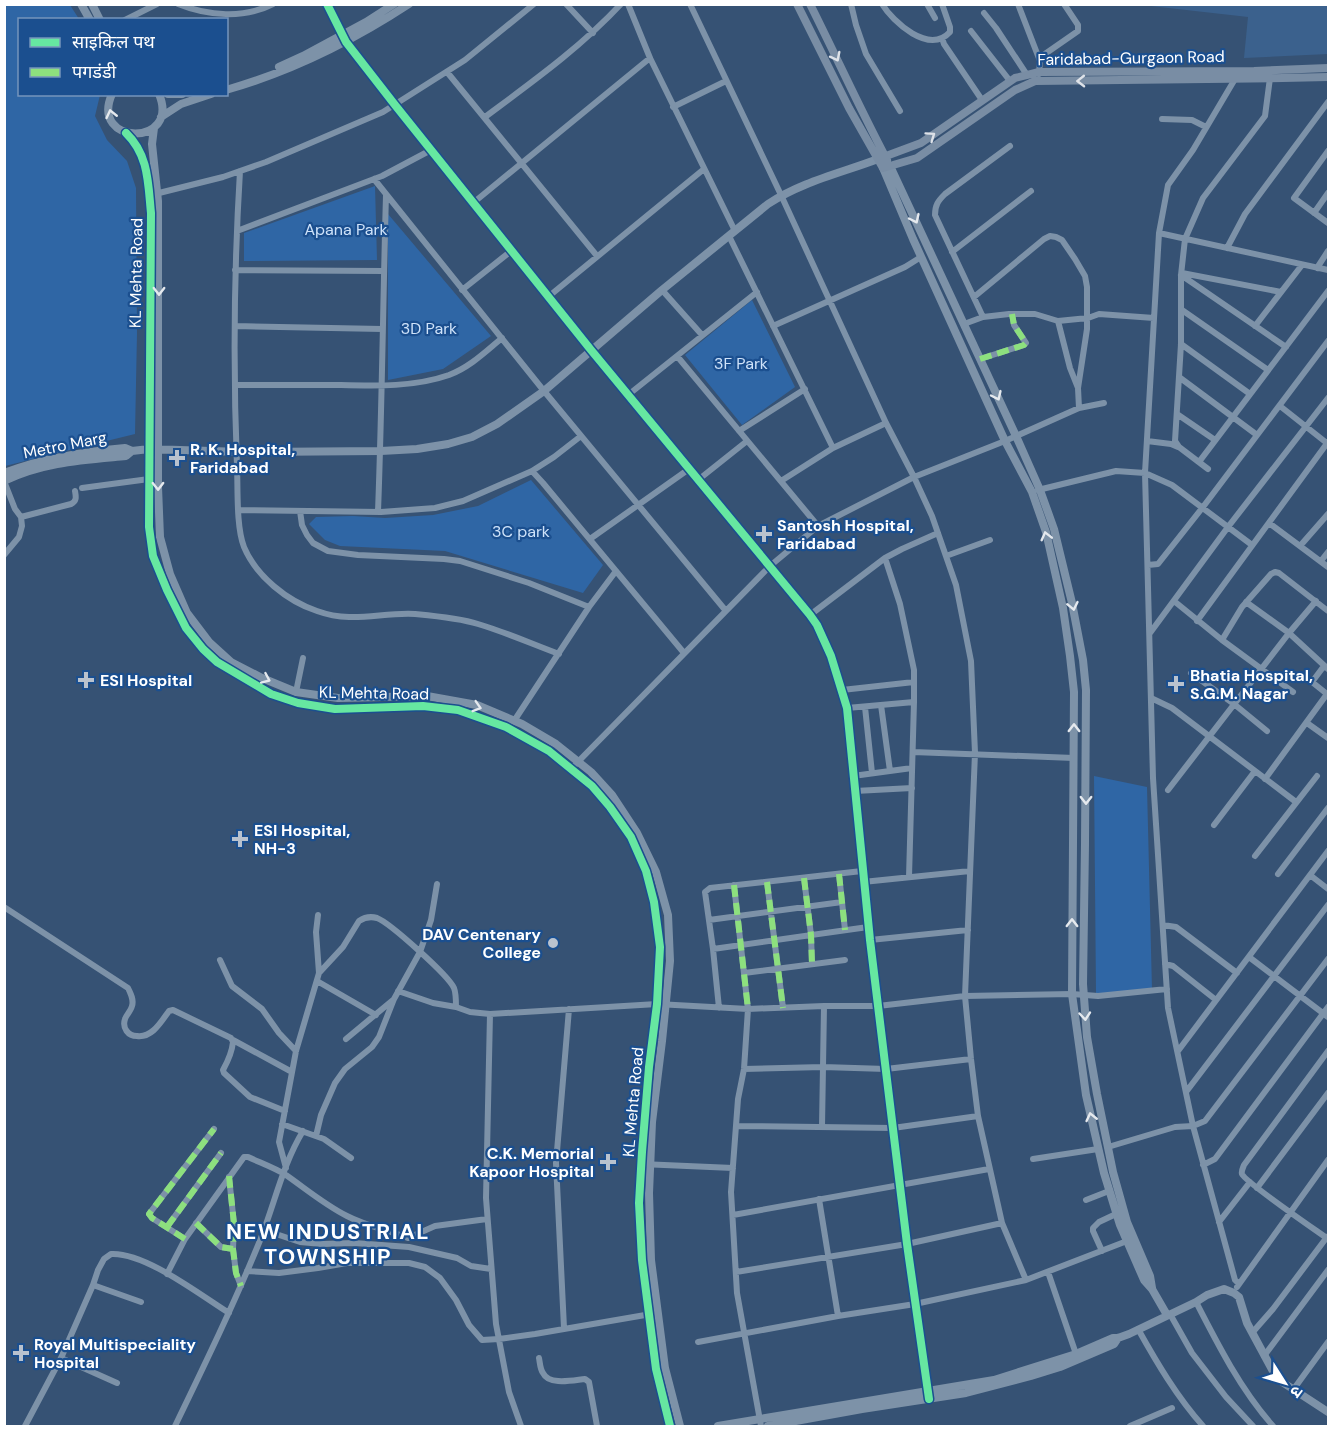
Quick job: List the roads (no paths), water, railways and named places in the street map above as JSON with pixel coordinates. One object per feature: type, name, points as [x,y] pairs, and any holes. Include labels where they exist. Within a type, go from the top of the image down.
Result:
[{"type":"main road","points":[[797,4],[849,108],[882,158]]},
{"type":"main road","points":[[810,4],[844,72],[886,167]]},
{"type":"main road","name":"Faridabad-Gurgaon Road","points":[[886,167],[917,158],[1015,90],[1039,77],[1329,68]]},
{"type":"main road","name":"Faridabad-Gurgaon Road","points":[[882,158],[921,143],[1010,81],[1027,75],[1235,79],[1329,77]]},
{"type":"street","points":[[81,4],[89,18]]},
{"type":"street","points":[[92,4],[99,18]]},
{"type":"street","points":[[129,18],[157,4]]},
{"type":"street","points":[[178,4],[196,10],[241,14],[254,12],[273,4]]},
{"type":"street","points":[[327,4],[341,35],[430,150],[591,350],[810,615],[831,656],[847,708],[868,927],[928,1395]]},
{"type":"street","points":[[228,84],[294,60],[366,22],[394,4]]},
{"type":"street","points":[[228,89],[249,84],[297,65],[346,42],[409,4]]},
{"type":"street","points":[[153,195],[240,171],[338,133],[383,112],[447,72],[500,33],[534,4]]},
{"type":"street","points":[[566,4],[593,33]]},
{"type":"street","points":[[485,117],[563,58],[593,33],[621,4]]},
{"type":"street","points":[[628,4],[650,58],[704,170],[757,292],[833,448]]},
{"type":"street","points":[[690,4],[782,195],[886,423],[932,516],[956,585],[971,661],[975,753],[965,996],[971,1059],[978,1116],[1002,1223],[1026,1280]]},
{"type":"street","points":[[851,4],[866,54],[900,111]]},
{"type":"street","points":[[882,4],[893,19],[911,34],[927,38],[942,38],[950,30],[942,4]]},
{"type":"street","points":[[927,4],[935,18]]},
{"type":"street","points":[[1018,4],[1040,61],[1039,77]]},
{"type":"street","points":[[1040,61],[1045,54],[1078,31],[1078,25],[1064,4]]},
{"type":"street","points":[[984,13],[996,27],[1027,75]]},
{"type":"street","points":[[972,31],[1010,81]]},
{"type":"street","points":[[942,38],[982,100]]},
{"type":"street","points":[[473,203],[650,58]]},
{"type":"street","points":[[447,72],[597,256]]},
{"type":"street","points":[[1179,447],[1175,441],[1185,239],[1203,198],[1265,116],[1270,78]]},
{"type":"street","points":[[1235,79],[1193,150],[1168,185],[1158,233],[1145,472],[1154,784],[1168,1008],[1203,1165],[1235,1280],[1239,1284]]},
{"type":"street","points":[[673,107],[726,81]]},
{"type":"street","name":"KL Mehta Road","points":[[111,96],[110,117],[140,150],[153,195],[148,520],[153,556],[186,628],[217,662],[271,694],[298,703],[335,709],[423,706],[458,710],[506,727],[549,751],[592,786],[610,807],[630,837],[646,871],[654,902],[660,946],[661,1004],[652,1122],[639,1203],[642,1260],[656,1369],[670,1426]]},
{"type":"street","points":[[126,133],[141,134],[154,128],[163,109],[160,96]]},
{"type":"street","points":[[161,117],[177,106],[205,96]]},
{"type":"street","points":[[1227,248],[1245,214],[1329,102]]},
{"type":"street","points":[[1162,119],[1192,120],[1206,127]]},
{"type":"street","name":"KL Mehta Road","points":[[154,128],[152,144],[160,537],[170,574],[187,613],[209,642],[231,662],[296,692],[338,698],[427,696],[477,705],[514,721],[556,744],[591,772],[612,795],[637,833],[656,872],[668,915],[670,961],[661,1004]]},
{"type":"street","points":[[983,317],[935,215],[935,208],[945,194],[1010,146]]},
{"type":"street","points":[[237,231],[374,179],[430,150]]},
{"type":"street","points":[[1329,151],[1294,198],[1329,223]]},
{"type":"street","name":"Metro Marg","points":[[4,473],[35,462],[125,448],[132,451],[158,449],[381,451],[417,449],[472,437],[497,424],[544,391],[662,290],[782,195],[803,185],[882,158]]},
{"type":"street","points":[[886,167],[921,257],[1005,441],[1036,491],[1063,608],[1074,692],[1072,994],[1086,1095],[1109,1191],[1116,1214],[1144,1280],[1192,1353],[1226,1397],[1253,1426]]},
{"type":"street","points":[[886,167],[964,324],[1016,436],[1036,491],[1054,529],[1072,603],[1085,680],[1084,994],[1089,1048],[1096,1094],[1127,1222],[1150,1276],[1152,1289]]},
{"type":"street","points":[[548,297],[704,170]]},
{"type":"street","points":[[240,171],[235,326],[236,451],[241,539],[251,561],[283,593],[316,611],[361,618],[417,614],[470,622],[559,654]]},
{"type":"street","points":[[374,179],[544,391],[726,610]]},
{"type":"street","points":[[952,252],[1031,192]]},
{"type":"street","points":[[1314,213],[1329,193]]},
{"type":"street","points":[[378,512],[386,195]]},
{"type":"street","points":[[1158,233],[1329,270]]},
{"type":"street","points":[[974,297],[1044,239],[1050,236],[1062,240],[1076,259],[1085,276],[1087,287],[1088,329],[1078,388],[1079,408]]},
{"type":"street","points":[[462,290],[511,251]]},
{"type":"street","points":[[1317,268],[1329,251]]},
{"type":"street","points":[[773,326],[905,267],[921,257]]},
{"type":"street","points":[[1255,326],[1302,264]]},
{"type":"street","points":[[236,270],[384,271]]},
{"type":"street","points":[[1182,274],[1281,292]]},
{"type":"street","points":[[1182,274],[1286,347]]},
{"type":"street","points":[[662,290],[702,335]]},
{"type":"street","points":[[1198,462],[1329,291]]},
{"type":"street","points":[[628,395],[757,292]]},
{"type":"street","points":[[1182,310],[1269,370]]},
{"type":"street","points":[[964,324],[983,317],[1012,314],[1035,314],[1058,321],[1088,318],[1099,314],[1154,318]]},
{"type":"street","points":[[980,359],[1026,343],[1014,325],[1012,314]]},
{"type":"street","points":[[1058,321],[1070,368],[1078,388]]},
{"type":"street","points":[[235,326],[382,329]]},
{"type":"street","points":[[235,385],[381,386],[422,382],[451,374],[475,361],[502,339]]},
{"type":"street","points":[[1148,565],[1158,564],[1329,341]]},
{"type":"street","points":[[1181,344],[1250,394]]},
{"type":"street","points":[[677,356],[818,526]]},
{"type":"street","points":[[1179,377],[1257,435]]},
{"type":"street","points":[[739,431],[805,389]]},
{"type":"street","points":[[1150,634],[1228,527],[1329,398]]},
{"type":"street","points":[[571,769],[770,566],[818,526],[914,477],[1005,441],[1079,408],[1104,403]]},
{"type":"street","points":[[1197,621],[1328,443],[1280,406]]},
{"type":"street","points":[[1177,414],[1215,440]]},
{"type":"street","points":[[781,481],[833,448],[886,423]]},
{"type":"street","points":[[239,510],[378,512],[428,509],[463,501],[532,471],[582,436]]},
{"type":"street","points":[[698,480],[747,441]]},
{"type":"street","points":[[1147,441],[1179,447],[1208,469]]},
{"type":"street","name":"Metro Marg","points":[[4,481],[55,464],[126,456],[132,451]]},
{"type":"street","points":[[590,539],[689,469]]},
{"type":"street","points":[[532,471],[684,653]]},
{"type":"street","points":[[1036,491],[1116,471],[1145,472],[1172,485],[1252,545]]},
{"type":"street","points":[[21,517],[71,504],[75,502],[79,489],[149,479]]},
{"type":"street","points":[[4,481],[15,509],[21,517],[22,526],[21,535],[4,555]]},
{"type":"street","points":[[300,510],[302,525],[307,535],[313,543],[328,551],[460,561],[529,583],[589,607]]},
{"type":"street","points":[[1300,546],[1329,514]]},
{"type":"street","points":[[1269,523],[1329,567]]},
{"type":"street","points":[[810,615],[885,558],[938,533]]},
{"type":"street","points":[[946,556],[990,540]]},
{"type":"street","points":[[1321,561],[1329,552]]},
{"type":"street","points":[[885,558],[900,604],[914,670],[909,877]]},
{"type":"street","points":[[514,721],[589,607],[616,571]]},
{"type":"street","points":[[1222,640],[1242,607],[1275,572],[1280,573],[1329,611]]},
{"type":"street","points":[[1174,601],[1197,621],[1293,692]]},
{"type":"street","points":[[1168,790],[1316,601]]},
{"type":"street","points":[[1246,602],[1289,633],[1327,667],[1312,682],[1327,694],[1265,779]]},
{"type":"street","points":[[296,692],[303,658]]},
{"type":"street","points":[[1191,673],[1267,731]]},
{"type":"street","points":[[842,690],[914,682]]},
{"type":"street","points":[[1151,698],[1172,708],[1296,802]]},
{"type":"street","points":[[847,708],[914,702]]},
{"type":"street","points":[[881,705],[890,771]]},
{"type":"street","points":[[865,707],[872,773]]},
{"type":"street","points":[[1307,723],[1329,738]]},
{"type":"street","points":[[913,752],[1074,758]]},
{"type":"street","points":[[853,776],[912,768]]},
{"type":"street","points":[[1214,825],[1255,771]]},
{"type":"street","points":[[1255,856],[1317,776]]},
{"type":"street","points":[[855,790],[912,788]]},
{"type":"street","points":[[1278,874],[1329,808]]},
{"type":"street","points":[[1178,1051],[1329,851]]},
{"type":"street","points":[[719,1008],[705,892],[711,888],[862,871]]},
{"type":"street","points":[[863,882],[970,871]]},
{"type":"street","points":[[839,874],[845,930]]},
{"type":"street","points":[[1310,875],[1329,889]]},
{"type":"street","points":[[804,878],[812,964]]},
{"type":"street","points":[[767,882],[783,1008]]},
{"type":"street","points":[[316,1136],[321,1115],[335,1083],[345,1069],[372,1047],[379,1037],[394,999],[420,952],[431,920],[437,884]]},
{"type":"street","points":[[734,885],[748,1009],[731,1192],[737,1293],[760,1423]]},
{"type":"street","points":[[709,920],[842,902]]},
{"type":"street","points":[[1186,1092],[1329,905]]},
{"type":"street","points":[[4,907],[128,988],[132,1006],[124,1020],[128,1033],[133,1036],[145,1036],[152,1033],[169,1011],[173,1010],[292,1072]]},
{"type":"street","points":[[285,1171],[279,1142],[296,1051],[319,973],[316,932],[318,915]]},
{"type":"street","points":[[319,973],[343,947],[359,921],[369,917],[377,918],[387,923],[438,969],[453,988],[456,1007]]},
{"type":"street","points":[[1163,925],[1176,927],[1237,973]]},
{"type":"street","points":[[713,949],[868,927]]},
{"type":"street","points":[[870,940],[968,930]]},
{"type":"street","points":[[1249,957],[1326,1015]]},
{"type":"street","points":[[1108,1147],[1175,1127],[1193,1126],[1210,1117],[1329,959]]},
{"type":"street","points":[[220,960],[232,986],[262,1009],[279,1034],[296,1051]]},
{"type":"street","points":[[744,973],[845,960]]},
{"type":"street","points":[[1165,964],[1173,966],[1216,1000]]},
{"type":"street","points":[[317,981],[376,1015]]},
{"type":"street","points":[[398,991],[433,1003],[470,1012],[490,1014],[661,1004],[748,1009],[878,1006],[965,996],[1084,994],[1098,996],[1167,989]]},
{"type":"street","points":[[346,1039],[394,999]]},
{"type":"street","points":[[822,1127],[824,1006]]},
{"type":"street","points":[[1203,1165],[1215,1159],[1326,1015],[1329,1007]]},
{"type":"street","points":[[564,1328],[556,1163],[569,1009]]},
{"type":"street","points":[[490,1014],[487,1219],[496,1324],[509,1392],[521,1426]]},
{"type":"street","points":[[233,1040],[224,1073],[250,1097],[285,1111]]},
{"type":"street","points":[[1252,1333],[1328,1237],[1257,1188],[1242,1172],[1244,1165],[1329,1051]]},
{"type":"street","points":[[744,1069],[886,1070],[971,1059]]},
{"type":"street","points":[[1257,1188],[1329,1093]]},
{"type":"street","points":[[736,1126],[893,1128],[978,1116]]},
{"type":"street","points":[[282,1124],[324,1139],[351,1158]]},
{"type":"street","points":[[185,1239],[149,1214],[214,1129]]},
{"type":"street","points":[[175,1426],[241,1286],[294,1147],[303,1131]]},
{"type":"street","points":[[1033,1159],[1098,1149]]},
{"type":"street","points":[[167,1227],[221,1153]]},
{"type":"street","points":[[167,1274],[185,1239],[229,1176],[246,1157],[285,1171],[313,1195],[345,1215],[408,1238],[435,1226],[487,1219]]},
{"type":"street","points":[[1234,1293],[1329,1160]]},
{"type":"street","points":[[645,1164],[733,1168]]},
{"type":"street","name":"KL Mehta Road","points":[[645,1164],[649,1193],[651,1260],[665,1368],[680,1426]]},
{"type":"street","points":[[733,1215],[989,1169]]},
{"type":"street","points":[[229,1176],[234,1224],[233,1249],[236,1273],[241,1286]]},
{"type":"street","points":[[1219,1222],[1251,1182]]},
{"type":"street","points":[[1086,1200],[1109,1191]]},
{"type":"street","points":[[819,1200],[838,1316]]},
{"type":"street","points":[[1102,1251],[1093,1228],[1099,1222],[1116,1214]]},
{"type":"street","points":[[196,1223],[221,1247],[233,1249]]},
{"type":"street","points":[[736,1272],[907,1244],[1002,1223]]},
{"type":"street","points":[[264,1230],[300,1242],[410,1247],[457,1258],[471,1266],[491,1269]]},
{"type":"street","points":[[698,1342],[915,1304],[1026,1280],[1127,1241]]},
{"type":"street","points":[[25,1426],[62,1358],[101,1264],[111,1254],[143,1260],[229,1313]]},
{"type":"street","points":[[247,1271],[279,1273],[346,1263],[409,1263],[424,1268],[440,1278],[456,1300],[469,1325],[482,1340],[658,1312]]},
{"type":"street","points":[[1264,1356],[1329,1270]]},
{"type":"street","points":[[1048,1272],[1076,1354]]},
{"type":"street","points":[[93,1285],[141,1302]]},
{"type":"street","points":[[768,1426],[994,1380],[1114,1344],[1118,1338],[1224,1289],[1239,1297],[1247,1323],[1279,1380],[1329,1412]]},
{"type":"street","points":[[1196,1302],[1221,1350],[1258,1410],[1273,1426]]},
{"type":"street","points":[[1138,1329],[1161,1371],[1193,1416],[1203,1426]]},
{"type":"street","points":[[1293,1390],[1329,1342]]},
{"type":"street","points":[[718,1426],[760,1423],[928,1395],[966,1393],[1060,1367],[1087,1352]]},
{"type":"street","points":[[62,1358],[117,1383]]},
{"type":"street","points":[[539,1358],[543,1374],[549,1379],[558,1381],[585,1379],[589,1382],[597,1426]]},
{"type":"street","points":[[1130,1426],[1172,1408]]},
{"type":"street","points":[[1146,1419],[1151,1426]]},
{"type":"place","name":"R. K. Hospital, Faridabad","points":[[177,458]]},
{"type":"place","name":"Santosh Hospital, Faridabad","points":[[764,534]]},
{"type":"place","name":"ESI Hospital","points":[[86,680]]},
{"type":"place","name":"Bhatia Hospital, S.G.M. Nagar","points":[[1176,684]]},
{"type":"place","name":"ESI Hospital, NH-3","points":[[240,839]]},
{"type":"place","name":"DAV Centenary College","points":[[553,943]]},
{"type":"place","name":"C.K. Memorial Kapoor Hospital","points":[[608,1162]]},
{"type":"place","name":"Royal Multispeciality Hospital","points":[[21,1353]]},
{"type":"district","name":"NEW INDUSTRIAL TOWNSHIP","points":[[328,1244]]},
{"type":"park label","name":"Apana Park","points":[[346,229]]},
{"type":"park label","name":"3D Park","points":[[429,328]]},
{"type":"park label","name":"3F Park","points":[[741,363]]},
{"type":"park label","name":"3C park","points":[[521,531]]}]
